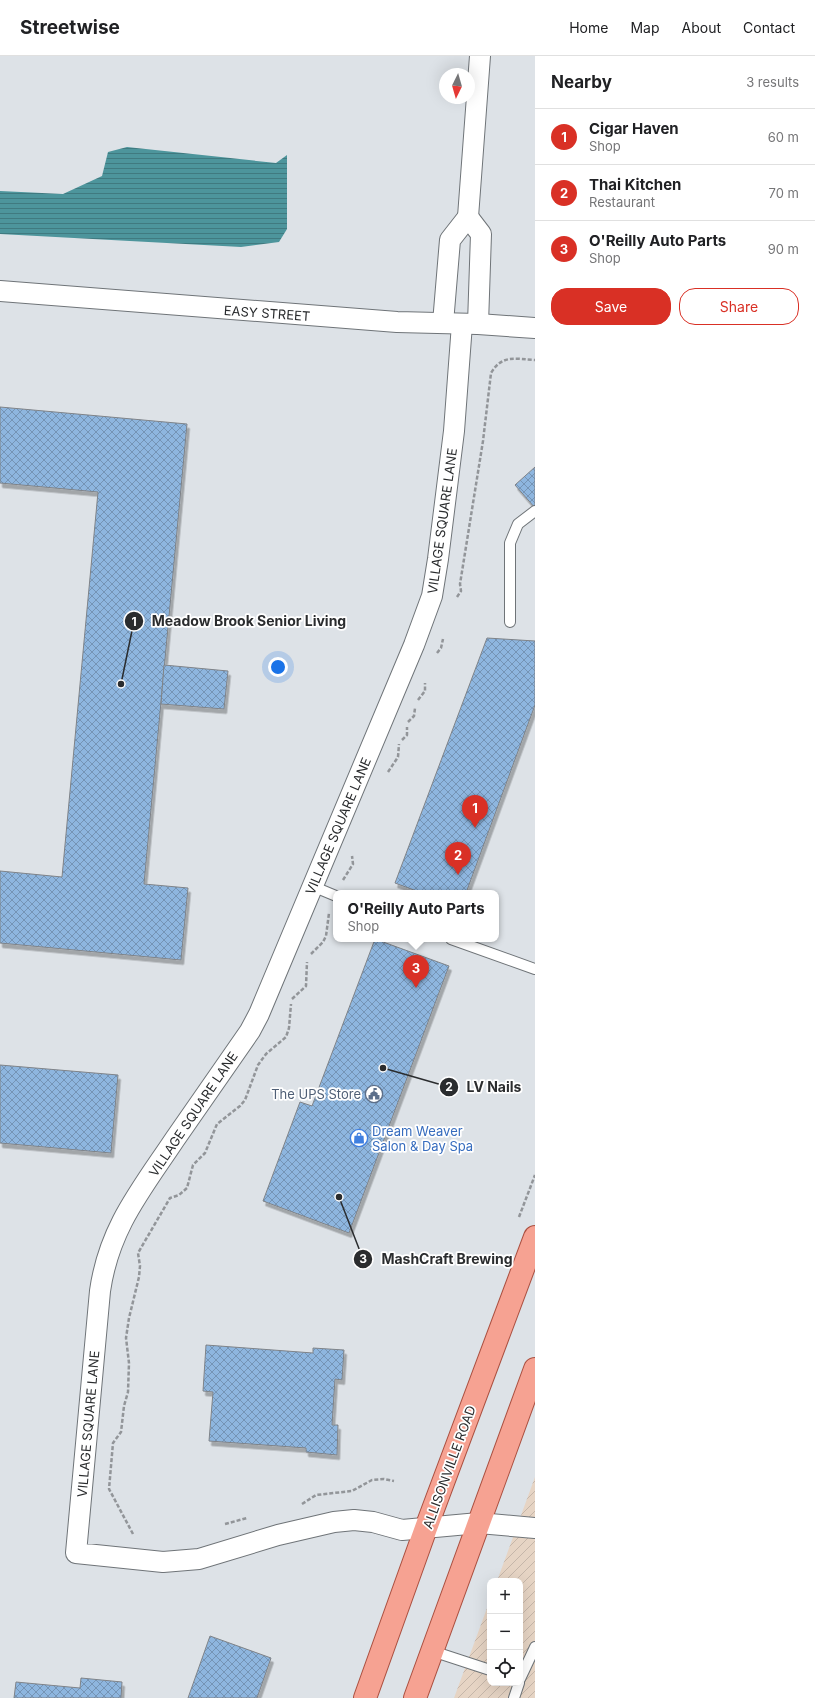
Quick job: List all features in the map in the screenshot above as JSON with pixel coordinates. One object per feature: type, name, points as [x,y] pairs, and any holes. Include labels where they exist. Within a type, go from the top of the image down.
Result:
[{"type":"main road","name":"ALLISONVILLE ROAD","points":[[365,1698],[426,1528],[535,1237]]},
{"type":"main road","points":[[415,1698],[535,1368]]},
{"type":"street","points":[[461,324],[450,240],[468,217],[480,56]]},
{"type":"street","points":[[461,324],[481,234],[468,217]]},
{"type":"street","name":"EASY STREET","points":[[0,291],[389,322],[535,328]]},
{"type":"street","name":"VILLAGE SQUARE LANE","points":[[461,324],[454,431],[432,596],[414,645],[259,1014],[250,1031],[129,1207],[113,1240],[103,1274],[100,1291],[76,1553],[152,1561],[181,1561],[206,1557],[278,1535],[334,1522],[354,1520],[373,1522],[402,1530],[479,1523],[535,1528]]},
{"type":"lane","points":[[510,622],[510,543],[518,524],[535,511]]},
{"type":"lane","points":[[312,886],[333,895]]},
{"type":"lane","points":[[460,942],[535,969]]},
{"type":"lane","points":[[523,1673],[535,1647]]},
{"type":"lane","points":[[432,1651],[487,1669]]},
{"type":"lane","points":[[514,1698],[518,1686]]},
{"type":"path","points":[[140,1535],[132,1533],[108,1489],[113,1444],[121,1432],[124,1406],[129,1384],[129,1363],[126,1338],[129,1318],[139,1277],[140,1266],[138,1253],[170,1198],[179,1195],[187,1188],[193,1165],[205,1153],[217,1124],[240,1106],[245,1100],[258,1065],[266,1054],[286,1037],[289,1028],[291,1002],[293,998],[306,986],[308,960],[310,955],[323,942],[326,936],[328,918],[333,902]]},
{"type":"path","points":[[301,1504],[316,1495],[352,1491],[372,1480],[384,1479],[394,1481]]},
{"type":"path","points":[[222,1526],[239,1519],[250,1518]]},
{"type":"shaded area","points":[[535,1477],[535,1698],[454,1698],[487,1608],[487,1686],[523,1686],[523,1578],[498,1578]]},
{"type":"water","points":[[127,147],[276,163],[287,155],[287,229],[279,242],[241,247],[0,234],[0,191],[63,194],[102,176],[108,152]]},
{"type":"building","points":[[0,407],[187,424],[144,884],[188,888],[181,960],[0,943],[0,871],[62,877],[98,492],[0,483]]},
{"type":"building","points":[[535,467],[535,508],[515,485]]},
{"type":"building","points":[[487,638],[535,641],[535,705],[467,890],[414,890],[395,883]]},
{"type":"building","points":[[164,665],[228,671],[224,709],[161,704]]},
{"type":"building","points":[[374,942],[383,942],[449,966],[349,1233],[263,1201],[300,1102],[312,1106]]},
{"type":"building","points":[[0,1065],[118,1075],[111,1153],[0,1143]]},
{"type":"building","points":[[206,1345],[313,1353],[313,1348],[344,1350],[342,1380],[335,1379],[332,1425],[338,1425],[337,1455],[306,1452],[306,1448],[209,1441],[213,1392],[203,1391]]},
{"type":"building","points":[[210,1636],[271,1658],[257,1698],[188,1698]]},
{"type":"building","points":[[81,1678],[122,1682],[121,1698],[14,1698],[16,1682],[80,1688]]},
{"type":"place","name":"Meadow Brook Senior Living","points":[[121,684]]},
{"type":"place","name":"Cigar Haven","points":[[475,828]]},
{"type":"place","name":"Thai Kitchen","points":[[458,875]]},
{"type":"place","name":"O'Reilly Auto Parts","points":[[416,988]]},
{"type":"place","name":"LV Nails","points":[[383,1068]]},
{"type":"place","name":"The UPS Store","points":[[374,1094]]},
{"type":"place","name":"Dream Weaver Salon & Day Spa","points":[[359,1138]]},
{"type":"place","name":"MashCraft Brewing","points":[[339,1197]]}]
